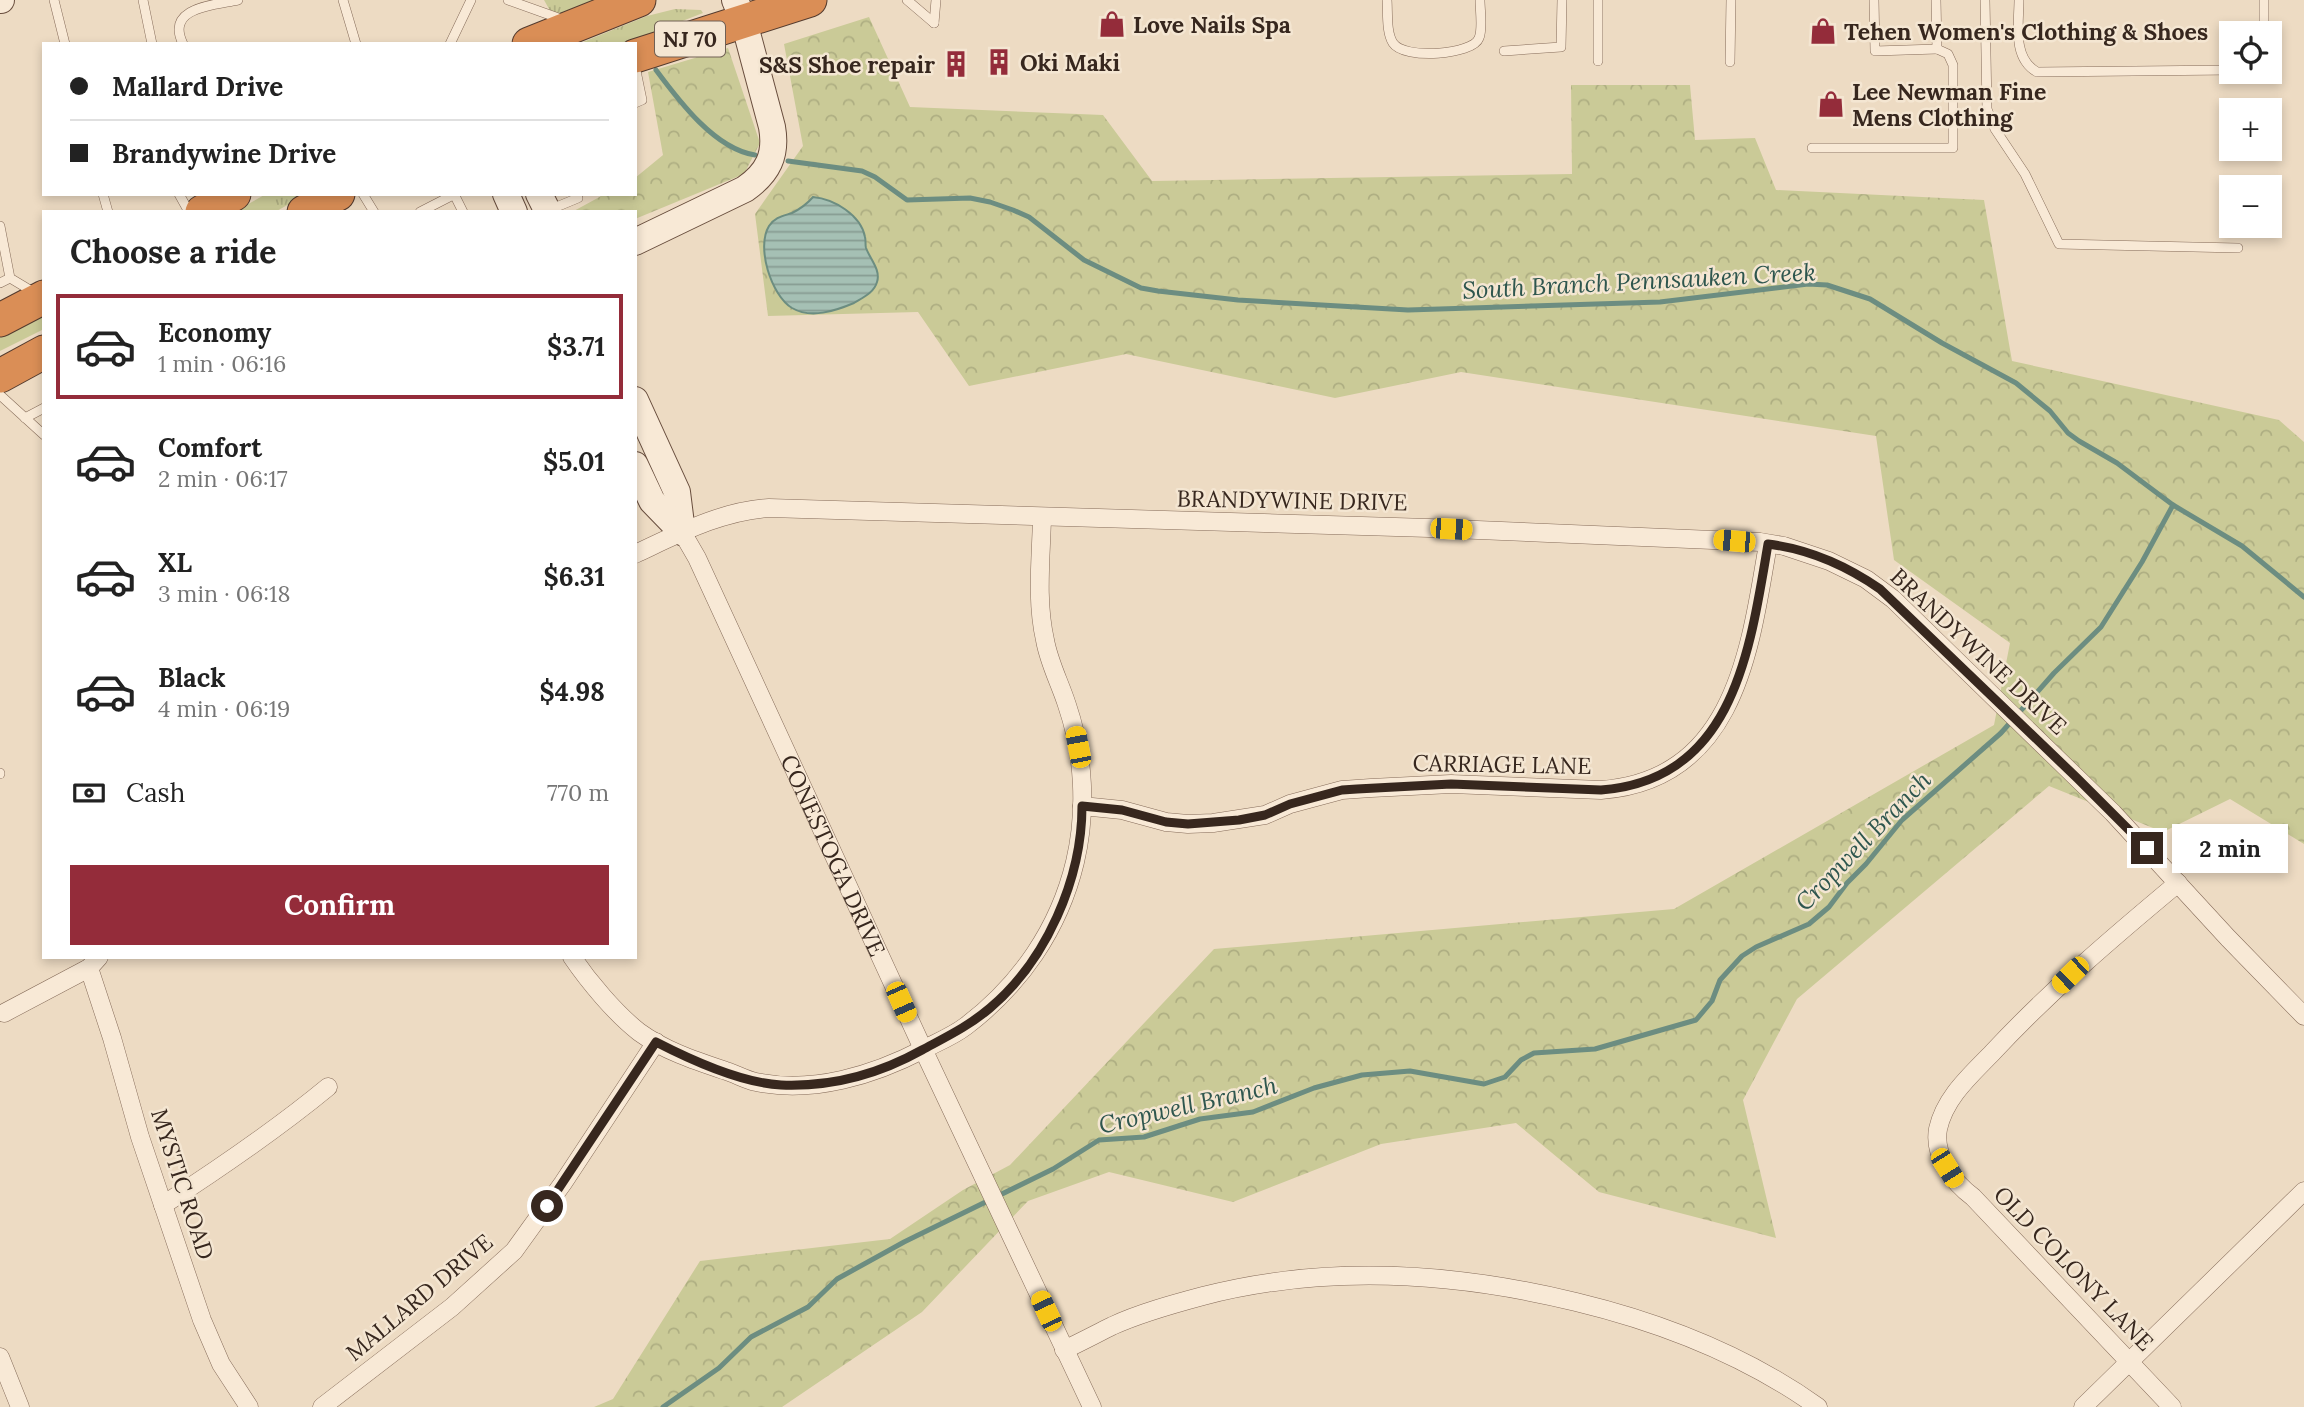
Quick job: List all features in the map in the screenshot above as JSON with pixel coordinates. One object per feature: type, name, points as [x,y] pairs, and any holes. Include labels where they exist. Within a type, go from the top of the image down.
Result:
[{"type":"highway","name":"NJ 70","points":[[534,42],[639,0]]},
{"type":"highway","name":"NJ 70","points":[[637,55],[740,11],[810,0]]},
{"type":"highway","points":[[206,210],[230,196]]},
{"type":"highway","points":[[0,320],[42,298]]},
{"type":"highway","points":[[0,376],[42,353]]},
{"type":"street","points":[[637,241],[745,189],[757,181],[771,160],[775,140],[740,11]]},
{"type":"street","name":"CONESTOGA DRIVE","points":[[637,404],[677,492],[682,532]]},
{"type":"street","name":"CONESTOGA DRIVE","points":[[637,469],[652,501],[682,532],[697,558],[923,1049],[1092,1407]]},
{"type":"street","name":"BRANDYWINE DRIVE","points":[[637,553],[682,532],[746,510],[769,508],[1706,538],[1784,546],[1829,561],[1866,579],[1886,594],[2113,813],[2304,1016]]},
{"type":"street","points":[[573,959],[614,1007],[638,1031],[656,1042],[714,1068],[755,1082],[782,1085],[838,1082],[890,1066],[958,1032],[1000,998],[1026,968],[1048,933],[1068,884],[1079,843],[1081,769],[1073,724],[1051,662],[1041,622],[1042,518]]},
{"type":"street","name":"CARRIAGE LANE","points":[[1082,806],[1122,810],[1166,822],[1201,823],[1265,815],[1290,804],[1352,789],[1451,784],[1601,790],[1624,789],[1646,783],[1687,756],[1720,720],[1732,699],[1748,652],[1768,544]]},
{"type":"street","name":"OLD COLONY LANE","points":[[2172,1407],[1973,1197],[1958,1186],[1940,1151],[1938,1131],[1951,1097],[2030,1013],[2089,957],[2178,883]]},
{"type":"street","points":[[4,1013],[94,963]]},
{"type":"street","name":"MYSTIC ROAD","points":[[94,963],[163,1205],[211,1343],[221,1364],[249,1407]]},
{"type":"street","name":"MALLARD DRIVE","points":[[322,1407],[453,1307],[514,1251],[563,1183],[656,1042]]},
{"type":"street","points":[[163,1205],[298,1112],[328,1087]]},
{"type":"street","points":[[2083,1407],[2304,1191]]},
{"type":"street","points":[[1065,1350],[1132,1318],[1228,1290],[1357,1275],[1448,1278],[1513,1287],[1636,1317],[1720,1350],[1790,1388],[1818,1407]]},
{"type":"street","points":[[0,1357],[4,1383],[20,1407]]},
{"type":"lane","points":[[54,0],[64,42]]},
{"type":"lane","points":[[143,0],[152,42]]},
{"type":"lane","points":[[182,42],[178,29],[187,13],[238,0]]},
{"type":"lane","points":[[343,0],[355,42]]},
{"type":"lane","points":[[451,42],[471,0]]},
{"type":"lane","points":[[508,0],[575,24]]},
{"type":"lane","points":[[907,0],[933,23],[936,0]]},
{"type":"lane","points":[[1387,0],[1393,43],[1402,52],[1420,54],[1466,48],[1475,44],[1480,37],[1479,0]]},
{"type":"lane","points":[[1504,51],[1561,47],[1562,0]]},
{"type":"lane","points":[[1598,0],[1598,61]]},
{"type":"lane","points":[[1730,62],[1731,0]]},
{"type":"lane","points":[[1812,148],[1953,148],[1953,65],[1948,54],[1937,49],[1875,51],[1874,0]]},
{"type":"lane","points":[[1936,0],[1937,49]]},
{"type":"lane","points":[[1985,0],[1987,110],[1995,129],[2025,174],[2059,244],[2238,248]]},
{"type":"lane","points":[[2019,0],[2020,51],[2025,62],[2037,72],[2219,70]]},
{"type":"lane","points":[[2264,0],[2264,21]]},
{"type":"lane","points":[[637,76],[642,100],[637,102]]},
{"type":"lane","points":[[424,210],[451,196]]},
{"type":"lane","points":[[549,210],[578,196]]},
{"type":"lane","points":[[0,226],[10,278],[42,296]]},
{"type":"lane","points":[[0,283],[10,278]]},
{"type":"lane","points":[[0,396],[42,433]]},
{"type":"lane","points":[[25,418],[42,409]]},
{"type":"green space","points":[[544,0],[595,0],[553,16]]},
{"type":"green space","points":[[675,9],[701,10],[703,13],[628,42],[583,42],[647,16]]},
{"type":"green space","points":[[869,17],[910,107],[1103,115],[1152,181],[1572,174],[1571,85],[1690,85],[1695,140],[1755,138],[1776,190],[1984,200],[2012,361],[2279,420],[2304,442],[2304,844],[2230,799],[2163,832],[2049,786],[1797,999],[1743,1100],[1776,1238],[1599,1192],[1516,1123],[1381,1144],[1233,1202],[1109,1172],[1028,1201],[922,1312],[782,1407],[594,1407],[613,1399],[700,1261],[890,1239],[963,1190],[1010,1165],[1214,949],[1674,909],[1994,725],[2010,643],[1894,560],[1876,436],[1461,372],[1335,398],[1126,354],[969,386],[918,312],[768,316],[755,214],[803,146],[784,44]]},
{"type":"green space","points":[[728,48],[760,143],[744,174],[637,218],[637,210],[576,210],[601,196],[637,196],[637,176],[663,155],[648,72]]},
{"type":"green space","points":[[262,196],[303,196],[279,210],[238,210]]},
{"type":"green space","points":[[42,315],[42,330],[0,351],[0,335]]},
{"type":"shaded area","points":[[813,197],[838,205],[858,222],[878,278],[871,292],[854,303],[831,311],[807,313],[792,308],[778,293],[768,270],[764,246],[765,235],[771,223],[798,210]]},
{"type":"waterway","name":"South Branch Pennsauken Creek","points":[[656,70],[687,109],[712,134],[740,151],[755,155]]},
{"type":"waterway","name":"South Branch Pennsauken Creek","points":[[788,161],[862,171],[907,200],[970,198],[1013,210],[1029,217],[1084,260],[1141,288],[1158,291],[1238,300],[1408,310],[1660,302],[1808,284],[1827,285],[1870,299],[1942,343],[2016,383],[2050,411],[2068,433],[2117,463],[2173,505],[2242,546],[2304,597]]},
{"type":"waterway","name":"Cropwell Branch","points":[[663,1407],[719,1368],[751,1337],[808,1307],[837,1279],[904,1242],[1053,1169],[1099,1140],[1144,1137],[1200,1119],[1253,1112],[1314,1088],[1362,1075],[1410,1071],[1484,1084],[1505,1077],[1521,1060],[1534,1053],[1595,1049],[1696,1020],[1712,1001],[1720,980],[1742,956],[1809,924],[1829,907],[1902,820],[2001,733],[2054,673],[2101,627],[2142,562],[2173,505]]},
{"type":"place","name":"Love Nails Spa","points":[[1112,24]]},
{"type":"place","name":"Tehen Women's Clothing & Shoes","points":[[1823,31]]},
{"type":"place","name":"Oki Maki","points":[[999,62]]},
{"type":"place","name":"S&S Shoe repair","points":[[956,64]]},
{"type":"place","name":"Lee Newman Fine Mens Clothing","points":[[1831,104]]},
{"type":"route","points":[[547,1206],[656,1042],[701,1063],[755,1082],[782,1085],[838,1082],[877,1071],[958,1032],[1000,998],[1026,968],[1048,933],[1074,865],[1082,806],[1122,810],[1166,822],[1213,823],[1265,815],[1290,804],[1342,790],[1424,784],[1601,790],[1624,789],[1646,783],[1687,756],[1705,739],[1732,699],[1748,652],[1768,544],[1784,546],[1829,561],[1866,579],[1893,599],[2147,848]]}]
